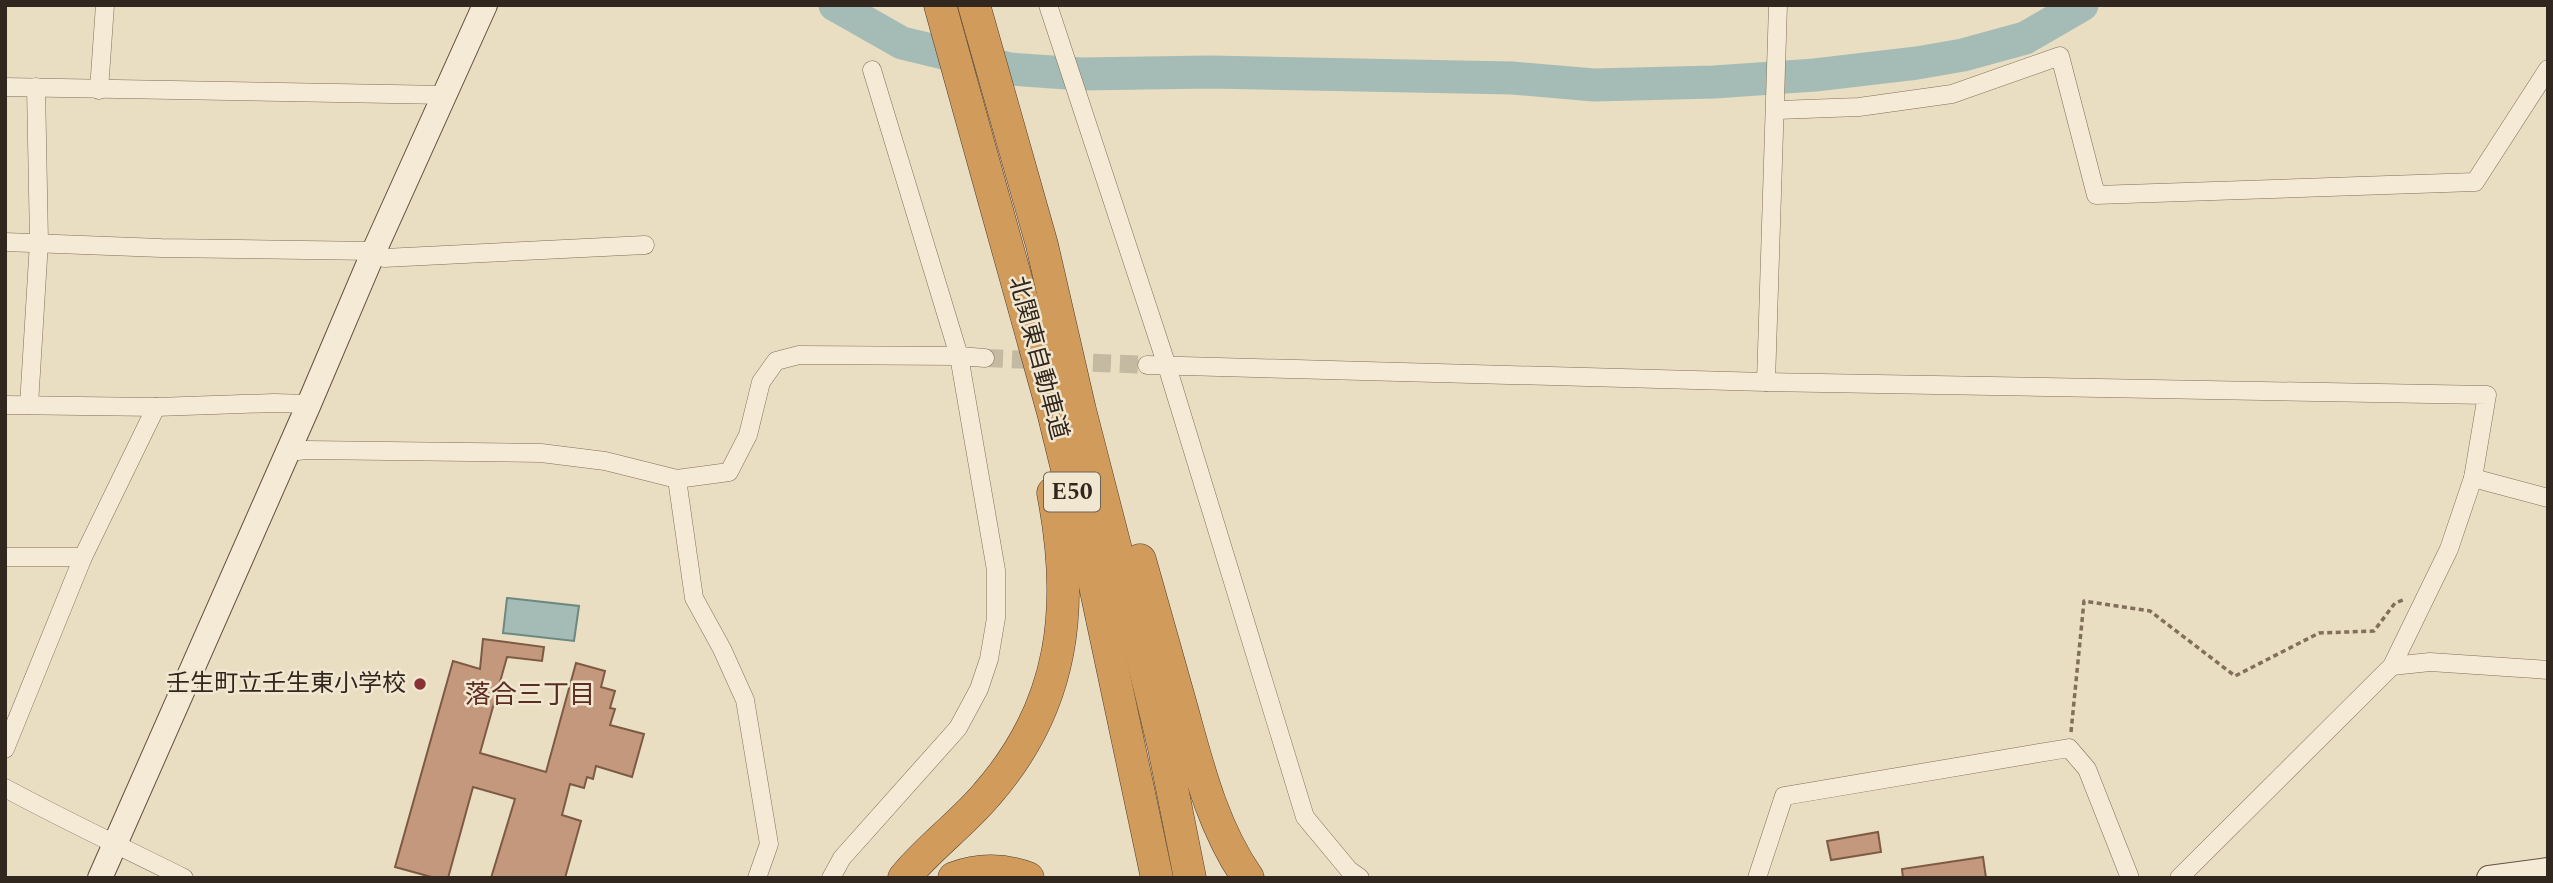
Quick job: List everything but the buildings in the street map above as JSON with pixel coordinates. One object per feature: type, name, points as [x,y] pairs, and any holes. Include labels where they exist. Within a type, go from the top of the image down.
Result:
[{"type":"highway","name":"北関東自動車道","points":[[940,5],[1025,307],[1078,516],[1157,878]]},
{"type":"highway","name":"北関東自動車道","points":[[974,5],[1042,245],[1161,734],[1190,878]]},
{"type":"highway","points":[[904,878],[986,796],[1010,767],[1029,737],[1055,674],[1065,605],[1056,505],[996,255],[970,111]]},
{"type":"highway","points":[[1042,245],[1097,403],[1203,785],[1223,832],[1248,878]]},
{"type":"highway","points":[[954,878],[991,871],[1013,873],[1028,878]]},
{"type":"street","points":[[99,90],[105,5]]},
{"type":"street","points":[[100,878],[374,251],[485,5]]},
{"type":"street","points":[[1766,382],[1778,5]]},
{"type":"street","points":[[1049,7],[1167,366],[1305,817],[1349,870],[1360,878]]},
{"type":"street","points":[[1776,101],[1859,107],[1952,94],[2060,56],[2096,195],[2475,182],[2548,69]]},
{"type":"street","points":[[831,878],[842,858],[958,728],[979,689],[989,659],[996,618],[996,570],[959,356],[872,70]]},
{"type":"street","points":[[5,87],[446,95]]},
{"type":"street","points":[[29,405],[39,242],[36,87]]},
{"type":"street","points":[[5,242],[161,248],[374,251],[384,258],[645,245]]},
{"type":"street","points":[[288,452],[541,453],[606,461],[677,479],[729,472],[748,435],[761,382],[776,361],[799,355],[985,358]]},
{"type":"street","points":[[1147,365],[1766,382],[2487,395],[2473,478],[2449,549],[2392,666],[2179,878]]},
{"type":"street","points":[[5,405],[156,407],[274,402],[309,404]]},
{"type":"street","points":[[5,750],[83,557],[156,407]]},
{"type":"street","points":[[2473,478],[2548,498]]},
{"type":"street","points":[[677,479],[694,598],[722,649],[745,701],[769,844],[757,878]]},
{"type":"street","points":[[5,557],[83,557]]},
{"type":"street","points":[[2392,666],[2430,662],[2548,670]]},
{"type":"street","points":[[1757,878],[1784,796],[2069,748],[2087,769],[2130,878]]},
{"type":"street","points":[[5,788],[74,826],[184,878]]},
{"type":"street","points":[[2489,878],[2548,870]]},
{"type":"path","points":[[2069,748],[2084,601],[2150,611],[2235,676],[2319,633],[2374,631],[2395,603],[2427,591]]},
{"type":"water","points":[[507,598],[579,606],[574,641],[503,633]]},
{"type":"waterway","points":[[835,5],[902,43],[1010,69],[1081,74],[1210,72],[1512,78],[1594,85],[1714,82],[1815,75],[1917,63],[1963,55],[2025,38],[2082,5]]},
{"type":"tunnel","points":[[985,358],[1147,365]]},
{"type":"place","name":"壬生町立壬生東小学校","points":[[420,684]]},
{"type":"district","name":"落合三丁目","points":[[530,695]]}]
